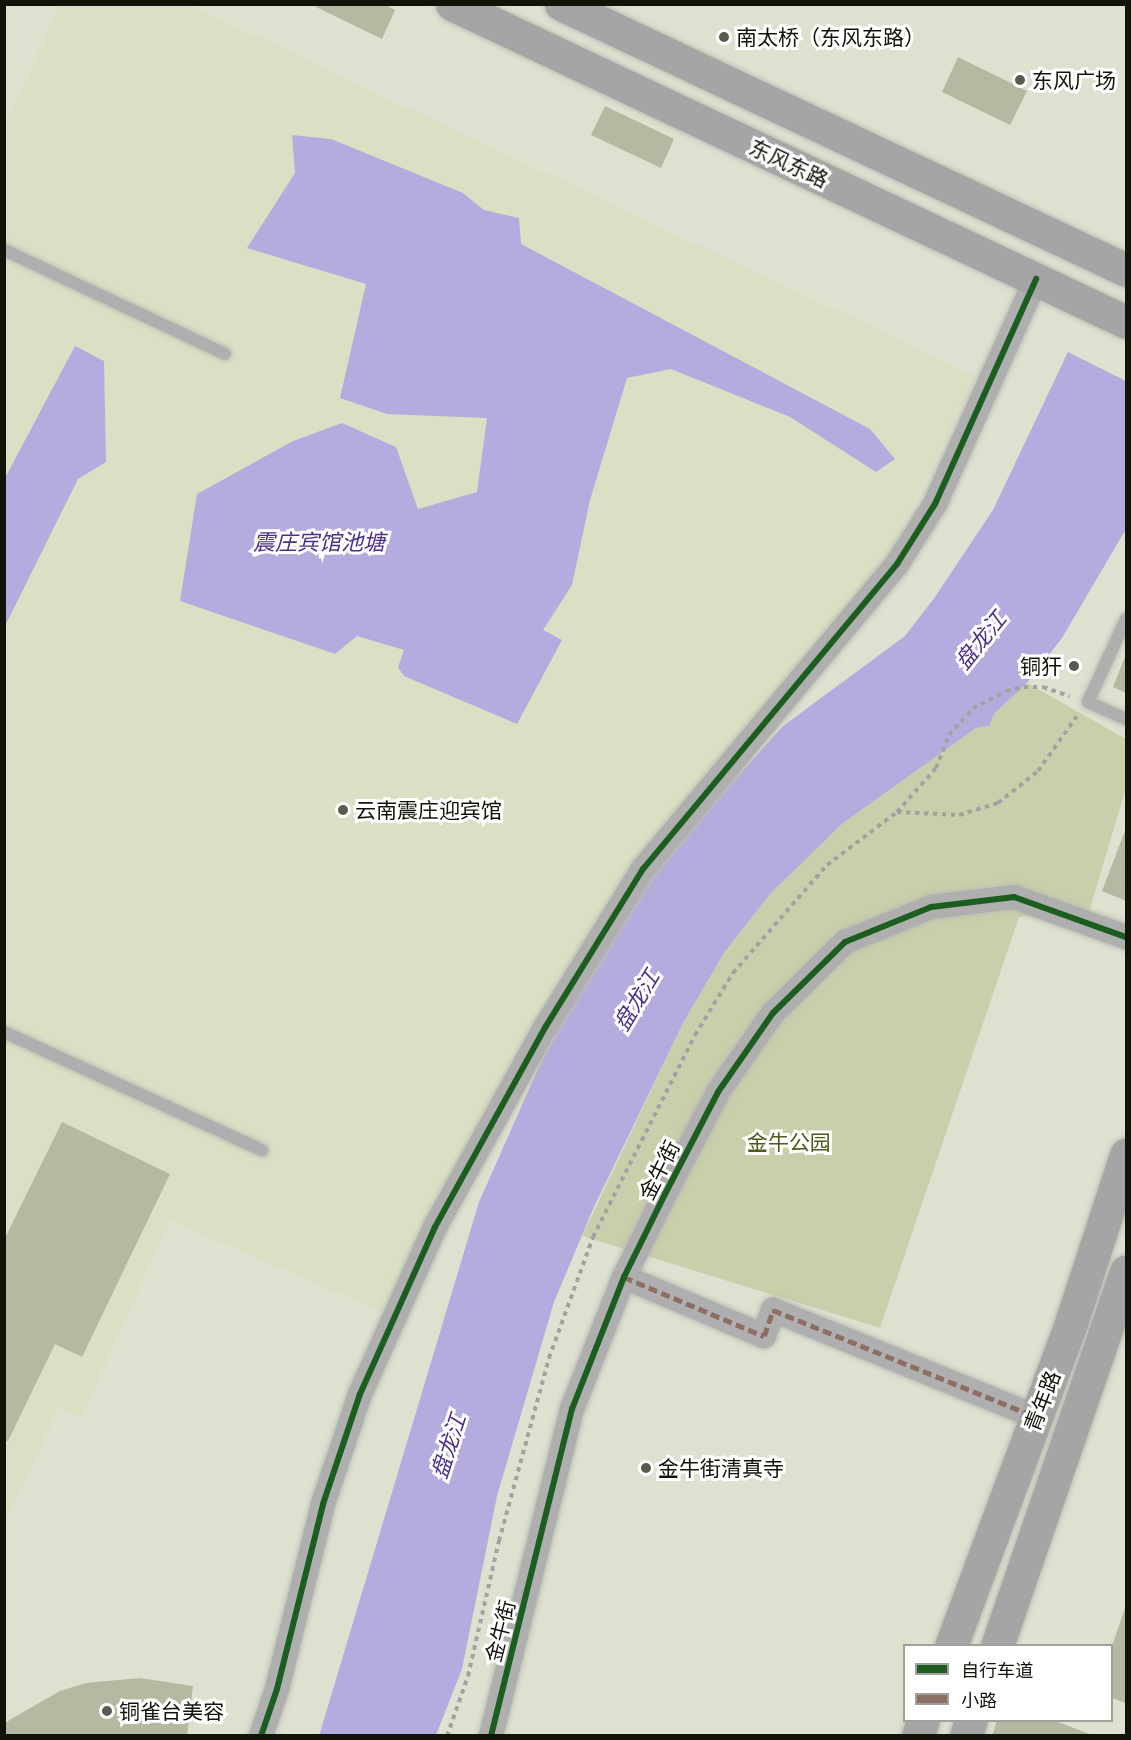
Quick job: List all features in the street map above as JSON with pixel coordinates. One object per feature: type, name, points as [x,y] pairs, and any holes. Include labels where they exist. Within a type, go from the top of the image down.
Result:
[{"type":"main road","name":"东风东路","points":[[452,4],[1126,322]]},
{"type":"main road","points":[[561,4],[1126,270]]},
{"type":"main road","name":"青年路","points":[[952,1644],[1036,1417],[1126,1155]]},
{"type":"main road","name":"青年路","points":[[998,1644],[1116,1340],[1126,1272]]},
{"type":"street","points":[[261,1736],[277,1689],[323,1504],[360,1394],[435,1227],[546,1026],[643,869],[897,564],[935,504],[1036,279]]},
{"type":"street","name":"金牛街","points":[[491,1736],[572,1409],[624,1277],[718,1092],[773,1013],[845,942],[931,907],[1014,897],[1126,937]]},
{"type":"street","points":[[624,1277],[764,1336],[773,1310],[1036,1417]]},
{"type":"lane","points":[[4,250],[225,354]]},
{"type":"lane","points":[[1126,619],[1088,702],[1126,719]]},
{"type":"lane","points":[[4,1032],[262,1150]]},
{"type":"path","points":[[897,812],[936,768],[949,735],[973,708],[1006,691],[1043,687],[1088,702]]},
{"type":"shaded area","name":"云南震庄迎宾馆","points":[[60,5],[190,5],[975,376],[887,559],[614,897],[517,1048],[382,1312],[170,1220],[82,1417],[60,1407],[5,1521],[5,124]]},
{"type":"green space","name":"金牛公园","points":[[1027,683],[1126,739],[1126,788],[1089,912],[1019,917],[880,1328],[582,1236],[683,1023],[724,953],[770,894],[843,823],[976,728],[989,726],[994,714]]},
{"type":"water","name":"震庄宾馆池塘","points":[[292,135],[331,139],[463,193],[484,210],[519,218],[521,244],[870,429],[895,459],[876,472],[790,417],[671,369],[627,378],[590,500],[572,585],[543,630],[562,640],[517,724],[404,676],[398,667],[404,650],[357,636],[335,654],[180,601],[197,494],[293,441],[342,423],[396,447],[418,509],[477,492],[487,418],[387,414],[340,398],[366,284],[247,248],[295,173]]},
{"type":"water","points":[[75,346],[104,361],[106,462],[78,479],[5,626],[5,478]]},
{"type":"water","name":"盘龙江","points":[[1068,352],[1126,381],[1126,529],[1062,638],[1027,683],[994,714],[989,726],[976,728],[843,823],[770,894],[724,953],[683,1023],[593,1209],[554,1302],[497,1496],[462,1669],[436,1735],[319,1736],[479,1202],[541,1062],[594,963],[651,871],[783,726],[905,636],[935,597],[993,510]]},
{"type":"building","points":[[318,4],[384,4],[395,10],[382,39],[316,7]]},
{"type":"building","points":[[958,57],[1027,91],[1010,125],[942,92]]},
{"type":"building","points":[[605,106],[674,139],[661,168],[591,135]]},
{"type":"building","points":[[1126,654],[1126,693],[1113,687]]},
{"type":"building","points":[[1126,828],[1126,901],[1102,891]]},
{"type":"building","points":[[62,1122],[170,1174],[82,1357],[55,1344],[8,1441],[4,1440],[4,1240]]},
{"type":"building","points":[[1126,1605],[1126,1703],[1113,1698],[1113,1644]]},
{"type":"building","name":"铜雀台美容","points":[[140,1678],[193,1686],[187,1736],[4,1736],[4,1724],[60,1691],[86,1683]]},
{"type":"building","points":[[996,1722],[1058,1722],[1092,1735],[992,1736]]},
{"type":"marked path","points":[[624,1277],[764,1336],[773,1310],[1036,1417]]},
{"type":"cycle path","points":[[261,1736],[277,1689],[323,1504],[360,1394],[435,1227],[546,1026],[643,869],[897,564],[935,504],[1036,279]]},
{"type":"cycle path","points":[[491,1736],[572,1409],[624,1277],[665,1194],[718,1092],[773,1013],[845,942],[931,907],[1014,897],[1126,937]]},
{"type":"place","name":"南太桥（东风东路）","points":[[724,37]]},
{"type":"place","name":"东风广场","points":[[1020,80]]},
{"type":"place","name":"铜犴","points":[[1074,666]]},
{"type":"place","name":"云南震庄迎宾馆","points":[[343,810]]},
{"type":"place","name":"金牛街清真寺","points":[[646,1468]]},
{"type":"place","name":"铜雀台美容","points":[[107,1711]]}]
